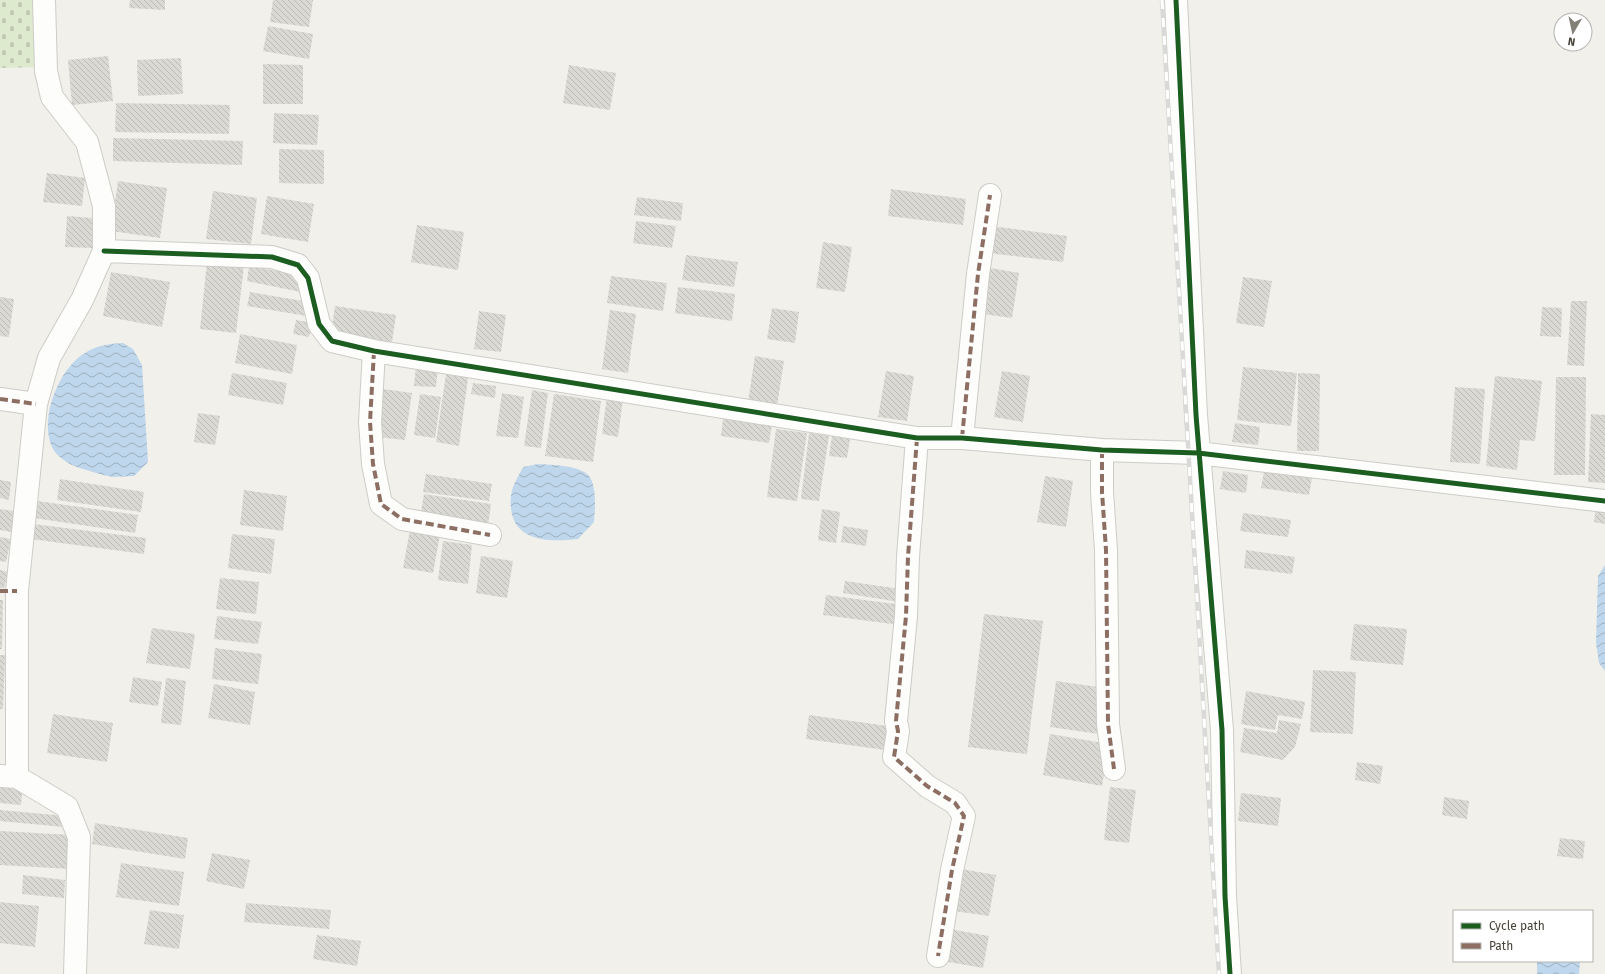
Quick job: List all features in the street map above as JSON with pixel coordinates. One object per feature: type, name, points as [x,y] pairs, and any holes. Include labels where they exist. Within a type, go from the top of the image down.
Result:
[{"type":"street","points":[[44,0],[46,71],[52,96],[87,142],[104,206],[104,251],[82,300],[49,358],[36,404],[9,591],[9,776],[67,807],[79,837],[75,974]]},
{"type":"street","points":[[1176,0],[1198,453],[1222,730],[1225,896],[1230,974]]},
{"type":"street","points":[[962,438],[978,274],[990,195]]},
{"type":"street","points":[[104,251],[272,257],[298,265],[308,278],[319,324],[332,341],[374,351],[917,438],[962,438],[1102,450],[1198,453],[1605,502]]},
{"type":"street","points":[[374,351],[370,422],[374,464],[381,504],[402,519],[490,535]]},
{"type":"street","points":[[0,399],[36,404]]},
{"type":"street","points":[[917,438],[909,541],[906,616],[896,721],[898,731],[894,757],[927,786],[955,803],[964,816],[952,870],[938,956]]},
{"type":"street","points":[[1102,450],[1102,492],[1106,557],[1108,724],[1114,769]]},
{"type":"green space","points":[[0,0],[39,0],[42,67],[0,68]]},
{"type":"water","points":[[123,343],[133,349],[142,365],[148,462],[134,476],[113,477],[92,472],[70,464],[55,452],[50,441],[48,427],[49,413],[59,384],[66,371],[75,360],[94,348],[108,344]]},
{"type":"water","points":[[538,464],[565,466],[579,470],[585,472],[592,480],[595,498],[594,522],[578,539],[546,540],[536,538],[519,528],[514,520],[511,508],[511,494],[513,487],[523,467]]},
{"type":"water","points":[[1605,565],[1605,671],[1599,663],[1596,643],[1598,576]]},
{"type":"water","points":[[1537,962],[1580,962],[1579,974],[1537,974]]},
{"type":"building","points":[[130,0],[165,0],[165,10],[129,8]]},
{"type":"building","points":[[273,0],[313,0],[309,27],[270,22]]},
{"type":"building","points":[[268,26],[313,34],[309,59],[263,51]]},
{"type":"building","points":[[108,56],[113,101],[72,105],[68,60]]},
{"type":"building","points":[[181,58],[183,94],[138,96],[137,60]]},
{"type":"building","points":[[263,64],[303,65],[303,104],[263,104]]},
{"type":"building","points":[[569,65],[616,73],[610,110],[563,103]]},
{"type":"building","points":[[116,103],[230,105],[229,134],[115,132]]},
{"type":"building","points":[[274,113],[319,115],[317,145],[273,143]]},
{"type":"building","points":[[113,138],[243,141],[242,165],[113,161]]},
{"type":"building","points":[[279,149],[324,150],[324,184],[279,183]]},
{"type":"building","points":[[47,173],[85,178],[82,206],[43,202]]},
{"type":"building","points":[[118,181],[167,188],[160,238],[111,231]]},
{"type":"building","points":[[891,189],[966,199],[963,225],[888,216]]},
{"type":"building","points":[[213,191],[257,198],[251,244],[206,239]]},
{"type":"building","points":[[267,196],[314,204],[308,242],[261,234]]},
{"type":"building","points":[[637,197],[683,203],[681,221],[634,215]]},
{"type":"building","points":[[67,216],[93,218],[92,248],[65,247]]},
{"type":"building","points":[[636,221],[676,226],[672,248],[633,243]]},
{"type":"building","points":[[417,225],[464,232],[458,270],[411,262]]},
{"type":"building","points":[[991,226],[1067,236],[1063,262],[988,253]]},
{"type":"building","points":[[823,242],[852,247],[845,292],[816,288]]},
{"type":"building","points":[[686,255],[738,262],[734,287],[682,280]]},
{"type":"building","points":[[207,262],[244,266],[236,333],[200,329]]},
{"type":"building","points":[[249,266],[300,275],[306,293],[247,281]]},
{"type":"building","points":[[990,268],[1019,273],[1012,318],[983,314]]},
{"type":"building","points":[[111,272],[170,282],[162,327],[103,316]]},
{"type":"building","points":[[611,276],[667,283],[663,311],[607,303]]},
{"type":"building","points":[[1243,277],[1272,281],[1264,327],[1236,323]]},
{"type":"building","points":[[678,287],[735,294],[732,321],[675,313]]},
{"type":"building","points":[[250,292],[309,302],[307,316],[247,306]]},
{"type":"building","points":[[0,297],[14,299],[9,337],[0,336]]},
{"type":"building","points":[[1571,301],[1587,301],[1584,366],[1567,365]]},
{"type":"building","points":[[335,306],[396,315],[392,342],[331,334]]},
{"type":"building","points":[[1542,307],[1562,308],[1561,337],[1540,336]]},
{"type":"building","points":[[772,308],[799,312],[795,343],[767,339]]},
{"type":"building","points":[[610,310],[636,314],[628,373],[602,369]]},
{"type":"building","points":[[479,311],[506,315],[501,352],[474,349]]},
{"type":"building","points":[[296,320],[312,323],[309,337],[293,334]]},
{"type":"building","points":[[240,334],[297,345],[292,374],[235,363]]},
{"type":"building","points":[[755,356],[784,361],[777,406],[748,402]]},
{"type":"building","points":[[416,366],[438,368],[436,387],[414,386]]},
{"type":"building","points":[[1243,367],[1297,373],[1291,426],[1237,420]]},
{"type":"building","points":[[886,371],[914,376],[907,421],[878,417]]},
{"type":"building","points":[[1002,371],[1030,376],[1023,422],[994,417]]},
{"type":"building","points":[[232,373],[287,383],[283,405],[228,395]]},
{"type":"building","points":[[1298,373],[1320,374],[1319,451],[1297,451]]},
{"type":"building","points":[[446,374],[468,378],[459,446],[436,442]]},
{"type":"building","points":[[1495,376],[1542,381],[1535,441],[1520,440],[1517,470],[1486,466]]},
{"type":"building","points":[[1556,377],[1586,377],[1585,475],[1554,475]]},
{"type":"building","points":[[473,383],[496,386],[495,398],[471,394]]},
{"type":"building","points":[[1455,387],[1485,389],[1480,464],[1450,462]]},
{"type":"building","points":[[383,389],[412,393],[405,440],[377,437]]},
{"type":"building","points":[[532,390],[548,393],[541,448],[524,446]]},
{"type":"building","points":[[502,393],[524,397],[518,438],[496,436]]},
{"type":"building","points":[[420,394],[441,397],[435,438],[414,435]]},
{"type":"building","points":[[554,394],[601,401],[593,462],[545,456]]},
{"type":"building","points":[[607,396],[623,399],[618,437],[602,434]]},
{"type":"building","points":[[198,413],[220,416],[215,445],[194,442]]},
{"type":"building","points":[[1591,414],[1605,415],[1605,483],[1588,482]]},
{"type":"building","points":[[723,419],[772,425],[769,443],[721,436]]},
{"type":"building","points":[[1235,423],[1260,427],[1258,445],[1232,442]]},
{"type":"building","points":[[776,429],[807,433],[797,501],[767,497]]},
{"type":"building","points":[[809,433],[829,436],[819,501],[801,499]]},
{"type":"building","points":[[832,436],[850,439],[847,458],[829,456]]},
{"type":"building","points":[[1223,471],[1248,475],[1246,493],[1220,489]]},
{"type":"building","points":[[1264,471],[1312,478],[1309,495],[1261,488]]},
{"type":"building","points":[[426,474],[492,484],[489,501],[423,492]]},
{"type":"building","points":[[1045,476],[1073,481],[1066,527],[1037,522]]},
{"type":"building","points":[[60,479],[144,492],[141,512],[57,500]]},
{"type":"building","points":[[0,480],[11,482],[9,500],[0,498]]},
{"type":"building","points":[[244,490],[287,496],[283,531],[240,525]]},
{"type":"building","points":[[424,494],[491,504],[488,526],[420,517]]},
{"type":"building","points":[[37,501],[138,515],[135,533],[34,518]]},
{"type":"building","points":[[1596,507],[1605,508],[1605,524],[1594,522]]},
{"type":"building","points":[[0,509],[14,511],[11,532],[0,530]]},
{"type":"building","points":[[822,509],[840,512],[836,543],[818,540]]},
{"type":"building","points":[[1243,513],[1291,520],[1288,537],[1240,531]]},
{"type":"building","points":[[33,524],[146,538],[144,554],[31,539]]},
{"type":"building","points":[[843,526],[868,530],[866,546],[841,542]]},
{"type":"building","points":[[410,530],[440,535],[433,573],[403,568]]},
{"type":"building","points":[[232,534],[275,539],[271,574],[228,568]]},
{"type":"building","points":[[0,537],[11,539],[6,562],[0,561]]},
{"type":"building","points":[[443,541],[472,545],[468,584],[438,580]]},
{"type":"building","points":[[1246,550],[1295,557],[1292,574],[1244,568]]},
{"type":"building","points":[[481,556],[513,561],[507,598],[476,593]]},
{"type":"building","points":[[0,570],[8,572],[4,588],[0,588]]},
{"type":"building","points":[[220,578],[259,582],[256,614],[216,609]]},
{"type":"building","points":[[845,581],[901,589],[899,602],[843,593]]},
{"type":"building","points":[[826,595],[903,605],[900,625],[823,615]]},
{"type":"building","points":[[0,600],[3,600],[2,649],[0,649]]},
{"type":"building","points":[[984,614],[1043,621],[1027,754],[968,747]]},
{"type":"building","points":[[217,616],[262,622],[258,644],[214,639]]},
{"type":"building","points":[[1354,624],[1407,629],[1403,665],[1350,660]]},
{"type":"building","points":[[152,628],[195,634],[190,669],[146,663]]},
{"type":"building","points":[[215,648],[262,654],[258,684],[212,679]]},
{"type":"building","points":[[0,655],[5,655],[3,709],[0,709]]},
{"type":"building","points":[[1313,670],[1356,672],[1353,734],[1310,732]]},
{"type":"building","points":[[133,677],[162,682],[158,706],[129,702]]},
{"type":"building","points":[[166,678],[186,681],[181,725],[161,723]]},
{"type":"building","points":[[1056,681],[1105,688],[1099,734],[1050,727]]},
{"type":"building","points":[[214,684],[255,692],[250,725],[208,718]]},
{"type":"building","points":[[1246,691],[1305,702],[1302,719],[1278,715],[1275,730],[1241,724]]},
{"type":"building","points":[[53,714],[113,723],[107,762],[47,753]]},
{"type":"building","points":[[809,715],[895,727],[892,751],[806,739]]},
{"type":"building","points":[[1279,720],[1301,724],[1295,747],[1283,760],[1240,752],[1244,728],[1277,733]]},
{"type":"building","points":[[1050,734],[1109,744],[1102,786],[1043,775]]},
{"type":"building","points":[[1357,762],[1383,766],[1380,784],[1355,780]]},
{"type":"building","points":[[0,783],[23,785],[21,805],[0,803]]},
{"type":"building","points":[[1110,787],[1136,790],[1129,843],[1104,840]]},
{"type":"building","points":[[1241,793],[1281,798],[1278,826],[1238,821]]},
{"type":"building","points":[[1444,797],[1469,801],[1467,819],[1442,815]]},
{"type":"building","points":[[0,810],[65,816],[64,827],[0,821]]},
{"type":"building","points":[[95,823],[188,838],[185,859],[92,844]]},
{"type":"building","points":[[0,831],[72,835],[70,869],[0,865]]},
{"type":"building","points":[[1560,838],[1585,841],[1583,859],[1557,856]]},
{"type":"building","points":[[212,853],[250,860],[244,889],[206,881]]},
{"type":"building","points":[[121,863],[184,872],[179,906],[116,897]]},
{"type":"building","points":[[961,869],[996,875],[989,916],[954,911]]},
{"type":"building","points":[[23,875],[65,880],[64,898],[22,894]]},
{"type":"building","points":[[0,902],[39,906],[35,947],[0,943]]},
{"type":"building","points":[[246,903],[331,910],[329,929],[244,922]]},
{"type":"building","points":[[150,910],[184,915],[179,949],[144,944]]},
{"type":"building","points":[[949,929],[989,936],[983,968],[943,961]]},
{"type":"building","points":[[317,935],[361,941],[357,966],[313,959]]},
{"type":"railway","points":[[1162,0],[1219,974]]},
{"type":"marked path","points":[[962,438],[978,274],[990,195]]},
{"type":"marked path","points":[[374,351],[370,422],[373,464],[381,504],[402,519],[490,535]]},
{"type":"marked path","points":[[0,399],[36,404]]},
{"type":"marked path","points":[[917,438],[908,557],[906,616],[896,721],[898,731],[894,757],[927,786],[955,803],[964,816],[952,870],[938,956]]},
{"type":"marked path","points":[[1102,450],[1102,492],[1106,550],[1108,724],[1114,769]]},
{"type":"marked path","points":[[0,591],[17,591]]},
{"type":"cycle path","points":[[1176,0],[1196,415],[1222,730],[1225,896],[1230,974]]},
{"type":"cycle path","points":[[104,251],[272,257],[298,265],[308,278],[319,324],[332,341],[374,351],[917,438],[962,438],[1102,450],[1198,453],[1605,501]]}]
